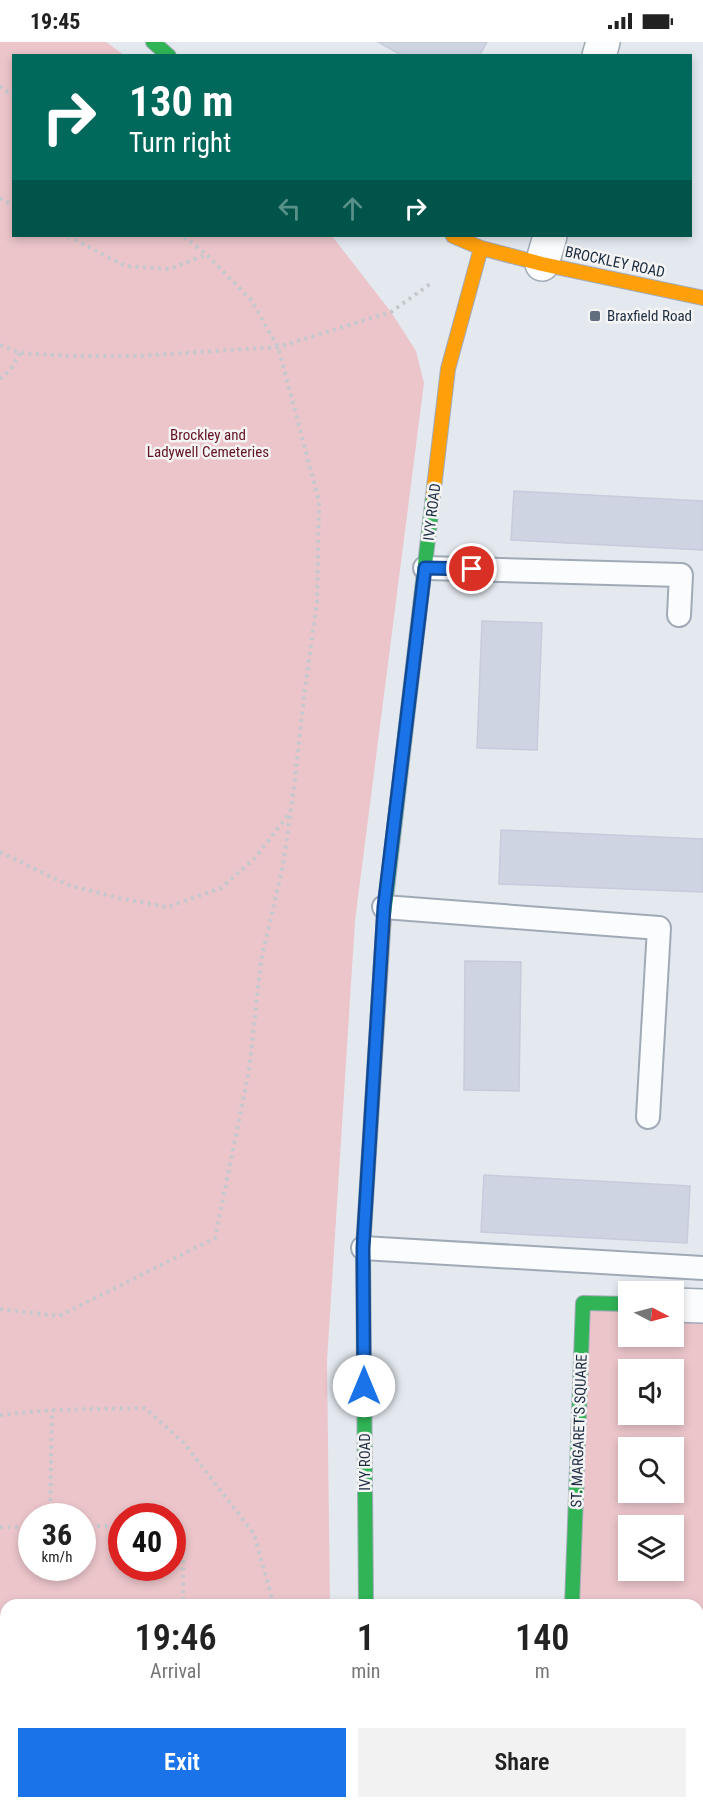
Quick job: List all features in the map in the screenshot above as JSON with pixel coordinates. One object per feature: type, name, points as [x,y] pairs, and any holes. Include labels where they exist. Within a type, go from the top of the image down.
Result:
[{"type":"street","points":[[153,42],[167,54]]},
{"type":"street","name":"BROCKLEY ROAD","points":[[455,237],[481,248],[546,250],[703,298]]},
{"type":"street","name":"IVY ROAD","points":[[366,1599],[363,1248],[384,907],[448,369],[481,248]]},
{"type":"street","name":"ST. MARGARET'S SQUARE","points":[[572,1599],[583,1303],[618,1304]]},
{"type":"street","points":[[684,1305],[703,1306]]},
{"type":"lane","points":[[425,568],[681,575],[679,615]]},
{"type":"lane","points":[[384,907],[659,928],[648,1117]]},
{"type":"lane","points":[[363,1248],[703,1268]]},
{"type":"path","points":[[0,86],[12,95]]},
{"type":"path","points":[[70,237],[125,266],[169,269],[206,254]]},
{"type":"path","points":[[0,1309],[59,1316],[215,1238],[249,1071],[261,961],[283,866],[317,602],[319,501],[278,347],[251,300],[206,254],[184,237]]},
{"type":"path","points":[[0,345],[20,353],[70,356],[138,356],[278,347],[391,312],[481,248]]},
{"type":"path","points":[[0,379],[11,369],[20,353]]},
{"type":"path","points":[[0,852],[68,885],[118,898],[167,907],[221,888],[254,859],[289,814]]},
{"type":"path","points":[[0,1415],[52,1410],[145,1408],[184,1443],[254,1534],[272,1599]]},
{"type":"path","points":[[50,1503],[52,1410]]},
{"type":"path","points":[[0,1527],[18,1527]]},
{"type":"path","points":[[183,1581],[183,1599]]},
{"type":"green space","name":"Brockley and Ladywell Cemeteries","points":[[0,42],[106,42],[123,54],[12,54],[12,237],[333,237],[391,312],[416,351],[424,383],[355,921],[327,1361],[330,1599],[0,1599]]},
{"type":"green space","points":[[583,1303],[618,1304],[618,1347],[684,1347],[684,1305],[703,1306],[703,1599],[572,1599]]},
{"type":"building","points":[[378,42],[487,42],[480,54],[399,54]]},
{"type":"building","points":[[514,491],[703,501],[703,550],[511,540]]},
{"type":"building","points":[[482,621],[542,623],[537,750],[477,748]]},
{"type":"building","points":[[501,830],[703,839],[703,892],[499,884]]},
{"type":"building","points":[[465,961],[521,962],[519,1091],[464,1090]]},
{"type":"building","points":[[484,1175],[690,1186],[687,1243],[481,1232]]},
{"type":"traffic: fast","points":[[153,42],[167,54]]},
{"type":"traffic: fast","points":[[384,915],[433,496]]},
{"type":"traffic: fast","points":[[366,1599],[363,1248],[369,1152]]},
{"type":"traffic: fast","points":[[572,1599],[583,1303],[618,1304]]},
{"type":"traffic: slow","points":[[455,237],[481,248],[542,264],[703,298]]},
{"type":"traffic: slow","points":[[433,496],[448,369],[481,248]]},
{"type":"traffic: slow","points":[[369,1152],[384,915]]},
{"type":"place","name":"Braxfield Road","points":[[595,316]]},
{"type":"route","points":[[364,1386],[363,1248],[384,907],[425,568],[472,569]]}]
